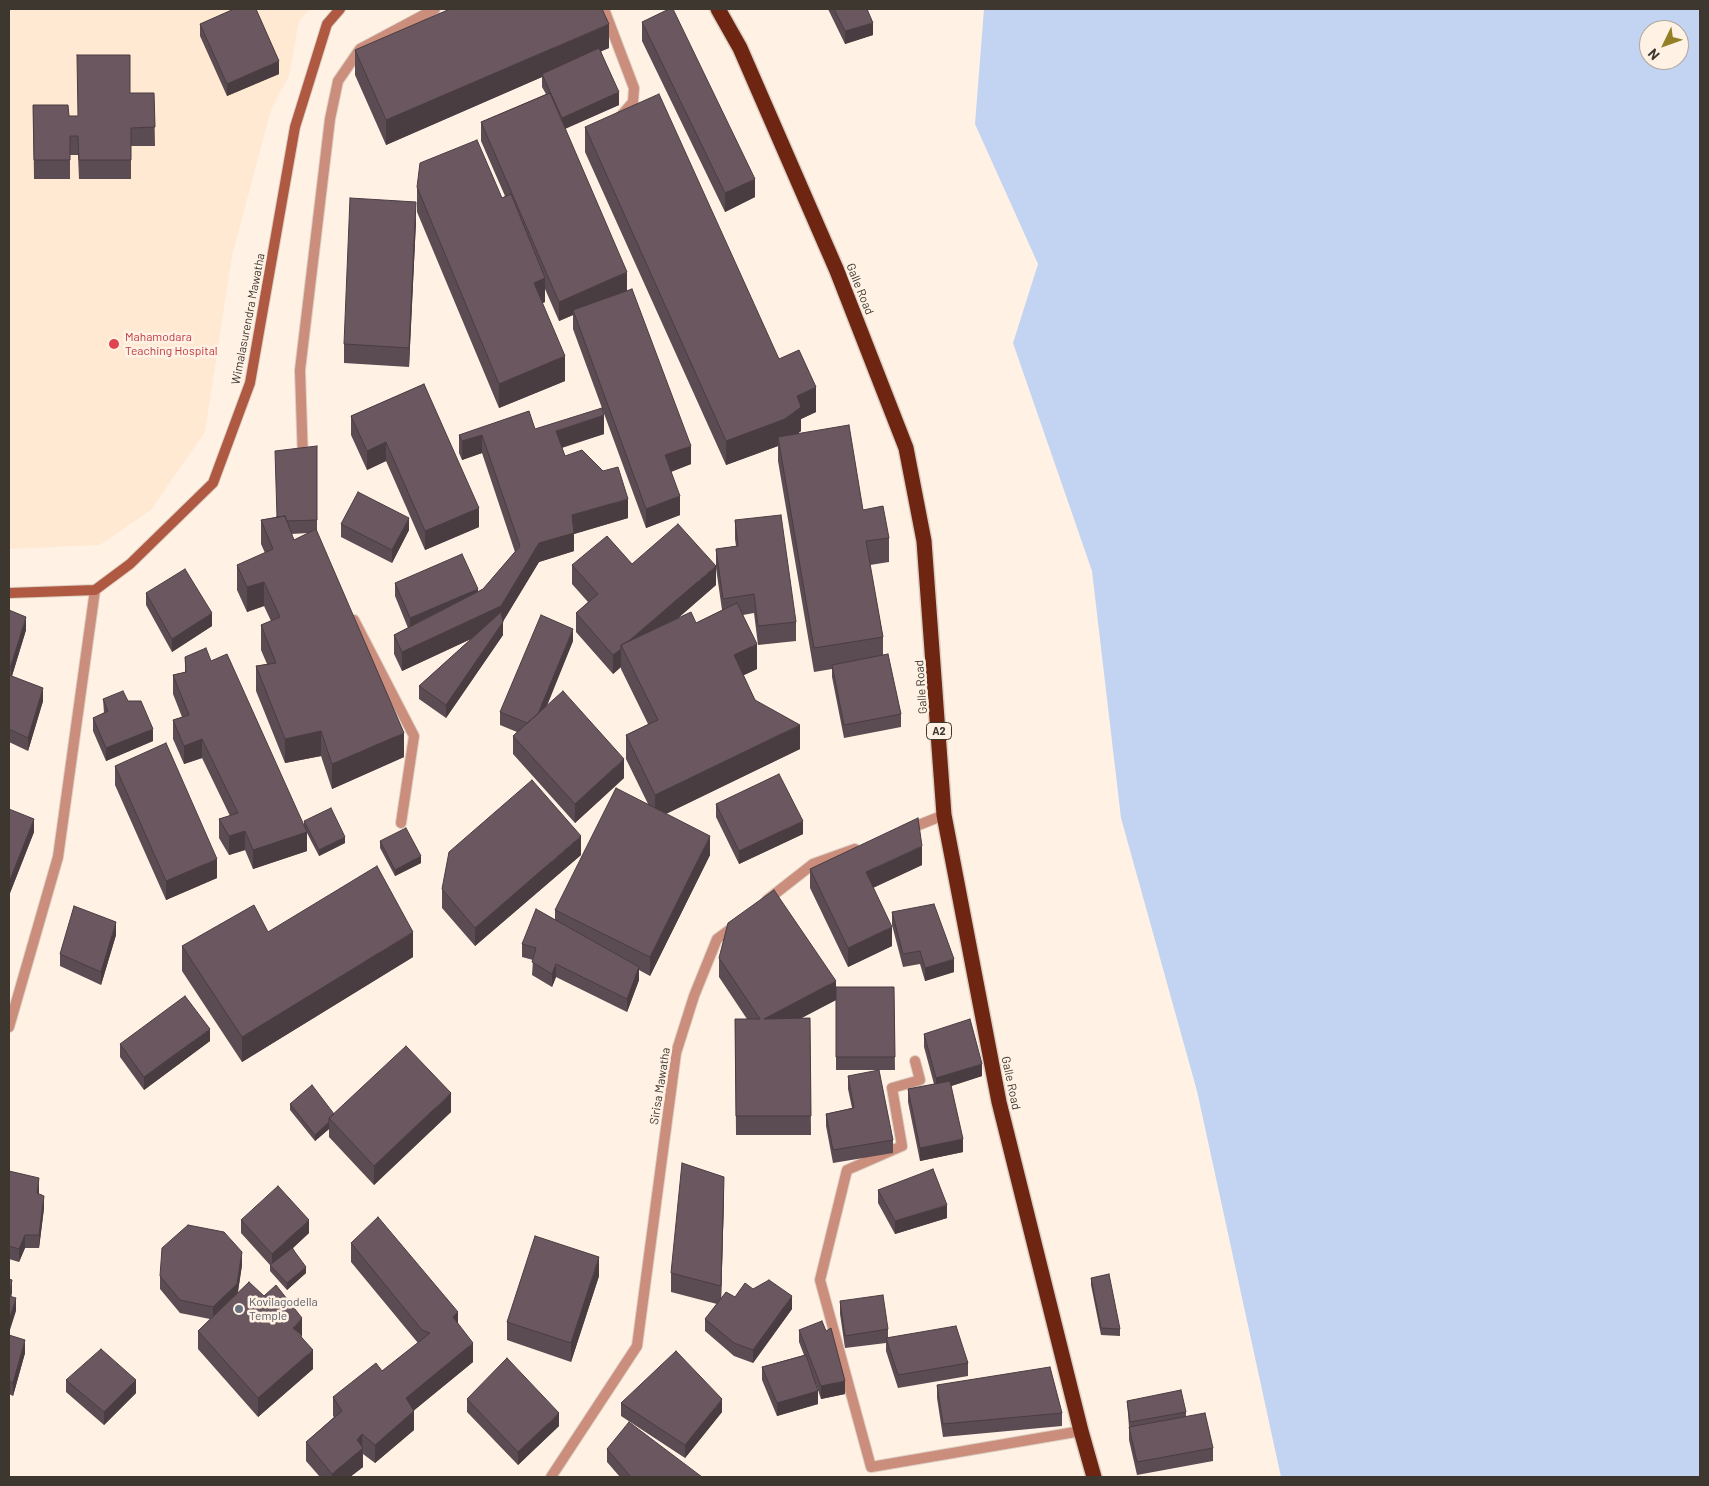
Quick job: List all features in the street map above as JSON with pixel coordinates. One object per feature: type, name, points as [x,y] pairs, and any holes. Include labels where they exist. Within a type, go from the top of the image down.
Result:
[{"type":"highway","name":"Galle Road","points":[[718,9],[740,48],[837,271],[906,448],[924,541],[944,815],[999,1102],[1094,1477]]},
{"type":"street","name":"Wimalasurendra Mawatha","points":[[96,590],[130,564],[213,483],[250,383],[295,127],[327,24],[340,9]]},
{"type":"street","points":[[604,9],[634,88],[633,102],[621,117],[613,121]]},
{"type":"street","points":[[304,475],[300,370],[330,119],[338,81],[360,49],[428,10]]},
{"type":"street","points":[[9,593],[96,590],[58,857],[9,1027]]},
{"type":"street","points":[[348,608],[414,736],[401,823]]},
{"type":"street","points":[[892,835],[944,815]]},
{"type":"street","points":[[762,904],[813,864],[866,845]]},
{"type":"street","name":"Sirisa Mawatha","points":[[551,1477],[637,1346],[676,1053],[694,996],[718,939],[747,916]]},
{"type":"street","points":[[915,1061],[920,1080],[892,1088],[902,1146],[847,1170],[820,1280],[871,1467],[1081,1431]]},
{"type":"shaded area","name":"Mahamodara Teaching Hospital","points":[[9,9],[310,9],[299,21],[289,76],[271,110],[232,256],[205,432],[151,510],[100,545],[9,549]]},
{"type":"water","points":[[984,9],[1700,9],[1700,1477],[1281,1477],[1197,1091],[1121,818],[1092,571],[1013,343],[1038,264],[975,124]]},
{"type":"building","points":[[234,9],[256,9],[279,61],[227,84],[200,24]]},
{"type":"building","points":[[450,9],[602,9],[609,24],[386,120],[355,50]]},
{"type":"building","points":[[669,9],[673,9],[755,179],[725,193],[642,22]]},
{"type":"building","points":[[834,9],[867,9],[873,23],[845,31]]},
{"type":"building","points":[[599,48],[619,92],[562,118],[542,74]]},
{"type":"building","points":[[77,55],[130,55],[130,93],[154,93],[155,127],[131,128],[131,160],[79,160],[78,136],[70,136],[70,160],[34,160],[33,105],[68,105],[69,116],[78,116]]},
{"type":"building","points":[[550,93],[627,272],[559,302],[481,122]]},
{"type":"building","points":[[659,94],[779,359],[799,350],[816,387],[797,396],[801,407],[785,419],[726,441],[585,127]]},
{"type":"building","points":[[477,140],[502,198],[511,194],[545,278],[534,283],[565,356],[499,384],[417,187],[420,163]]},
{"type":"building","points":[[350,198],[416,202],[409,348],[344,344]]},
{"type":"building","points":[[632,289],[691,446],[665,455],[680,496],[646,509],[573,310]]},
{"type":"building","points":[[424,384],[479,508],[425,531],[386,442],[367,451],[351,416]]},
{"type":"building","points":[[602,408],[604,415],[556,431],[565,456],[582,450],[603,471],[618,467],[628,499],[572,515],[574,533],[539,543],[501,606],[402,652],[394,635],[483,589],[520,546],[482,435],[462,441],[459,435],[529,411],[535,429]]},
{"type":"building","points":[[849,425],[863,510],[883,506],[889,538],[866,541],[883,637],[814,648],[778,437]]},
{"type":"building","points":[[317,446],[317,520],[287,521],[285,516],[277,517],[275,451]]},
{"type":"building","points":[[358,492],[409,518],[392,550],[341,524]]},
{"type":"building","points":[[781,515],[796,622],[758,626],[754,594],[723,599],[716,549],[738,546],[735,520]]},
{"type":"building","points":[[285,516],[294,540],[316,529],[404,733],[332,764],[321,731],[285,739],[256,666],[276,663],[261,625],[280,617],[264,582],[247,587],[237,565],[273,549],[261,520]]},
{"type":"building","points":[[678,524],[716,566],[630,640],[621,645],[621,649],[613,655],[576,613],[598,594],[572,565],[607,536],[632,564]]},
{"type":"building","points":[[462,554],[478,589],[410,618],[395,583]]},
{"type":"building","points":[[185,569],[212,613],[172,639],[146,593]]},
{"type":"building","points":[[737,603],[757,644],[734,655],[755,700],[800,725],[655,795],[626,735],[658,720],[621,645],[691,612],[696,623]]},
{"type":"building","points":[[9,610],[26,617],[11,666],[9,665]]},
{"type":"building","points":[[501,612],[503,622],[446,705],[419,686]]},
{"type":"building","points":[[541,615],[573,629],[538,714],[527,723],[500,712]]},
{"type":"building","points":[[206,648],[211,661],[227,654],[307,832],[253,850],[245,831],[229,836],[219,819],[238,813],[202,739],[184,746],[173,720],[189,715],[173,675],[186,672],[185,657]]},
{"type":"building","points":[[888,654],[901,714],[844,725],[832,665]]},
{"type":"building","points":[[9,675],[43,688],[28,738],[9,729]]},
{"type":"building","points":[[123,691],[128,701],[141,701],[153,729],[106,748],[93,718],[108,711],[103,699]]},
{"type":"building","points":[[563,691],[624,759],[575,804],[513,736]]},
{"type":"building","points":[[166,743],[217,859],[166,881],[115,766]]},
{"type":"building","points":[[779,774],[803,821],[739,851],[716,804]]},
{"type":"building","points":[[532,780],[581,836],[475,928],[442,889],[449,852]]},
{"type":"building","points":[[616,788],[710,836],[650,957],[555,910]]},
{"type":"building","points":[[331,808],[345,837],[319,850],[304,821]]},
{"type":"building","points":[[9,809],[34,819],[10,880],[9,879]]},
{"type":"building","points":[[918,818],[922,846],[866,872],[892,927],[848,948],[810,869]]},
{"type":"building","points":[[406,828],[421,856],[395,870],[380,841]]},
{"type":"building","points":[[377,866],[413,932],[242,1037],[182,946],[254,905],[268,932]]},
{"type":"building","points":[[774,890],[836,981],[764,1019],[810,1018],[811,1116],[736,1116],[735,1019],[760,1019],[719,958],[728,923]]},
{"type":"building","points":[[934,904],[954,959],[925,968],[920,951],[903,954],[892,912]]},
{"type":"building","points":[[74,906],[116,922],[101,972],[60,954]]},
{"type":"building","points":[[536,909],[639,967],[627,999],[556,964],[552,974],[532,962],[536,948],[522,944]]},
{"type":"building","points":[[836,987],[894,987],[895,1057],[836,1057]]},
{"type":"building","points":[[185,996],[210,1029],[144,1077],[120,1044]]},
{"type":"building","points":[[970,1019],[982,1064],[936,1078],[924,1034]]},
{"type":"building","points":[[406,1046],[451,1093],[374,1166],[329,1118]]},
{"type":"building","points":[[879,1070],[893,1140],[833,1150],[826,1114],[854,1108],[848,1076]]},
{"type":"building","points":[[950,1081],[963,1139],[920,1148],[908,1089]]},
{"type":"building","points":[[312,1085],[334,1114],[329,1118],[329,1122],[315,1135],[290,1104]]},
{"type":"building","points":[[682,1163],[724,1177],[721,1286],[671,1273]]},
{"type":"building","points":[[933,1169],[947,1205],[895,1221],[878,1190]]},
{"type":"building","points":[[9,1171],[39,1178],[37,1193],[44,1196],[39,1235],[25,1235],[19,1249],[9,1246]]},
{"type":"building","points":[[278,1186],[309,1220],[272,1254],[241,1220]]},
{"type":"building","points":[[378,1217],[458,1312],[453,1317],[473,1343],[406,1398],[414,1411],[375,1445],[362,1434],[357,1440],[363,1448],[332,1474],[306,1442],[342,1411],[333,1397],[376,1363],[382,1371],[430,1333],[422,1330],[351,1243]]},
{"type":"building","points":[[188,1225],[224,1232],[242,1252],[237,1284],[213,1307],[180,1300],[160,1276],[162,1248]]},
{"type":"building","points":[[535,1236],[599,1257],[571,1343],[507,1322]]},
{"type":"building","points":[[292,1248],[306,1267],[287,1283],[270,1265]]},
{"type":"building","points":[[1109,1274],[1120,1329],[1101,1328],[1091,1278]]},
{"type":"building","points":[[9,1279],[12,1280],[9,1296]]},
{"type":"building","points":[[769,1280],[792,1296],[753,1350],[734,1343],[705,1319],[726,1292],[735,1297],[745,1283],[753,1289]]},
{"type":"building","points":[[249,1282],[264,1296],[276,1285],[302,1318],[293,1328],[313,1350],[258,1398],[198,1331]]},
{"type":"building","points":[[883,1295],[888,1329],[845,1336],[840,1301]]},
{"type":"building","points":[[9,1296],[16,1298],[9,1320]]},
{"type":"building","points":[[822,1321],[826,1331],[831,1328],[845,1381],[821,1386],[799,1330]]},
{"type":"building","points":[[956,1326],[968,1363],[898,1375],[886,1338]]},
{"type":"building","points":[[9,1335],[25,1340],[13,1383],[9,1381]]},
{"type":"building","points":[[101,1349],[136,1380],[104,1412],[66,1380]]},
{"type":"building","points":[[676,1351],[722,1399],[685,1445],[621,1403]]},
{"type":"building","points":[[806,1355],[818,1391],[777,1403],[762,1367]]},
{"type":"building","points":[[507,1358],[559,1413],[518,1452],[467,1399]]},
{"type":"building","points":[[1050,1367],[1062,1413],[943,1424],[937,1385]]},
{"type":"building","points":[[1181,1390],[1186,1412],[1130,1422],[1127,1401]]},
{"type":"building","points":[[1205,1413],[1213,1448],[1137,1462],[1129,1427]]},
{"type":"building","points":[[629,1422],[702,1477],[631,1477],[607,1449]]},
{"type":"place","name":"Mahamodara Teaching Hospital","points":[[114,344]]},
{"type":"place","name":"Kovilagodella Temple","points":[[239,1309]]}]
